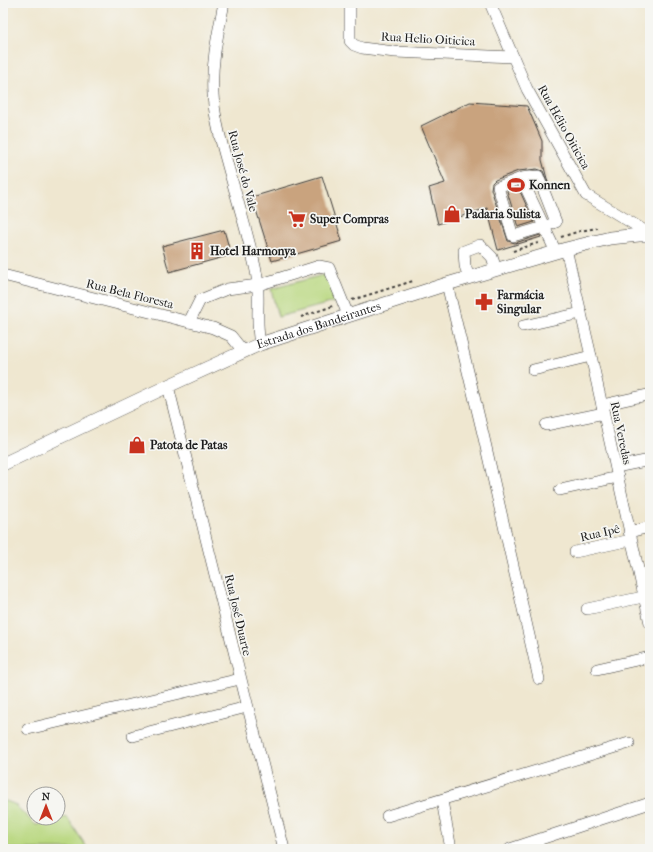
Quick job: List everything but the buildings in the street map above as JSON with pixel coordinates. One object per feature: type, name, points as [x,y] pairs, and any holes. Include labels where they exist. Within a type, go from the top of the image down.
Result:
[{"type":"main road","name":"Estrada dos Bandeirantes","points":[[3,464],[260,344],[496,269],[610,238],[650,234]]},
{"type":"street","name":"Rua José do Vale","points":[[224,3],[212,76],[214,100],[221,139],[256,271],[258,285],[257,332],[260,344]]},
{"type":"street","name":"Rua Helio Oiticica","points":[[350,3],[350,41],[354,45],[362,48],[395,52],[513,57]]},
{"type":"street","name":"Rua Hélio Oiticica","points":[[490,3],[527,89],[586,195],[650,234]]},
{"type":"street","points":[[538,176],[556,222],[513,236],[498,187],[521,178],[538,176]]},
{"type":"street","name":"Rua Veredas","points":[[521,178],[544,227],[561,251],[581,313],[630,536],[645,591],[650,623]]},
{"type":"street","points":[[469,277],[465,266],[464,251],[480,245],[492,257],[496,269]]},
{"type":"street","points":[[189,322],[200,300],[227,289],[258,285],[319,266],[329,268],[348,315]]},
{"type":"street","name":"Rua Bela Floresta","points":[[3,275],[213,328],[231,336],[243,351]]},
{"type":"street","points":[[447,284],[539,679]]},
{"type":"street","points":[[523,326],[581,313]]},
{"type":"street","points":[[533,370],[591,356]]},
{"type":"street","name":"Rua José Duarte","points":[[168,386],[226,615],[247,707],[284,849]]},
{"type":"street","points":[[546,425],[647,395]]},
{"type":"street","points":[[560,490],[650,460]]},
{"type":"street","name":"Rua Ipê","points":[[575,552],[630,536],[650,527]]},
{"type":"street","points":[[587,609],[645,591]]},
{"type":"street","points":[[597,669],[650,657]]},
{"type":"street","points":[[28,730],[240,679]]},
{"type":"street","points":[[133,736],[247,707]]},
{"type":"street","points":[[387,816],[442,801],[629,743]]},
{"type":"street","points":[[442,801],[450,849]]},
{"type":"street","points":[[510,849],[650,803]]},
{"type":"green space","points":[[330,273],[338,301],[278,317],[271,289]]},
{"type":"green space","points":[[3,800],[14,804],[26,815],[26,826],[66,826],[67,817],[88,849],[3,849]]},
{"type":"place","name":"Konnen","points":[[516,185]]},
{"type":"place","name":"Padaria Sulista","points":[[452,214]]},
{"type":"place","name":"Super Compras","points":[[297,219]]},
{"type":"place","name":"Hotel Harmonya","points":[[197,251]]},
{"type":"place","name":"Farmácia Singular","points":[[484,302]]},
{"type":"place","name":"Patota de Patas","points":[[137,445]]}]
